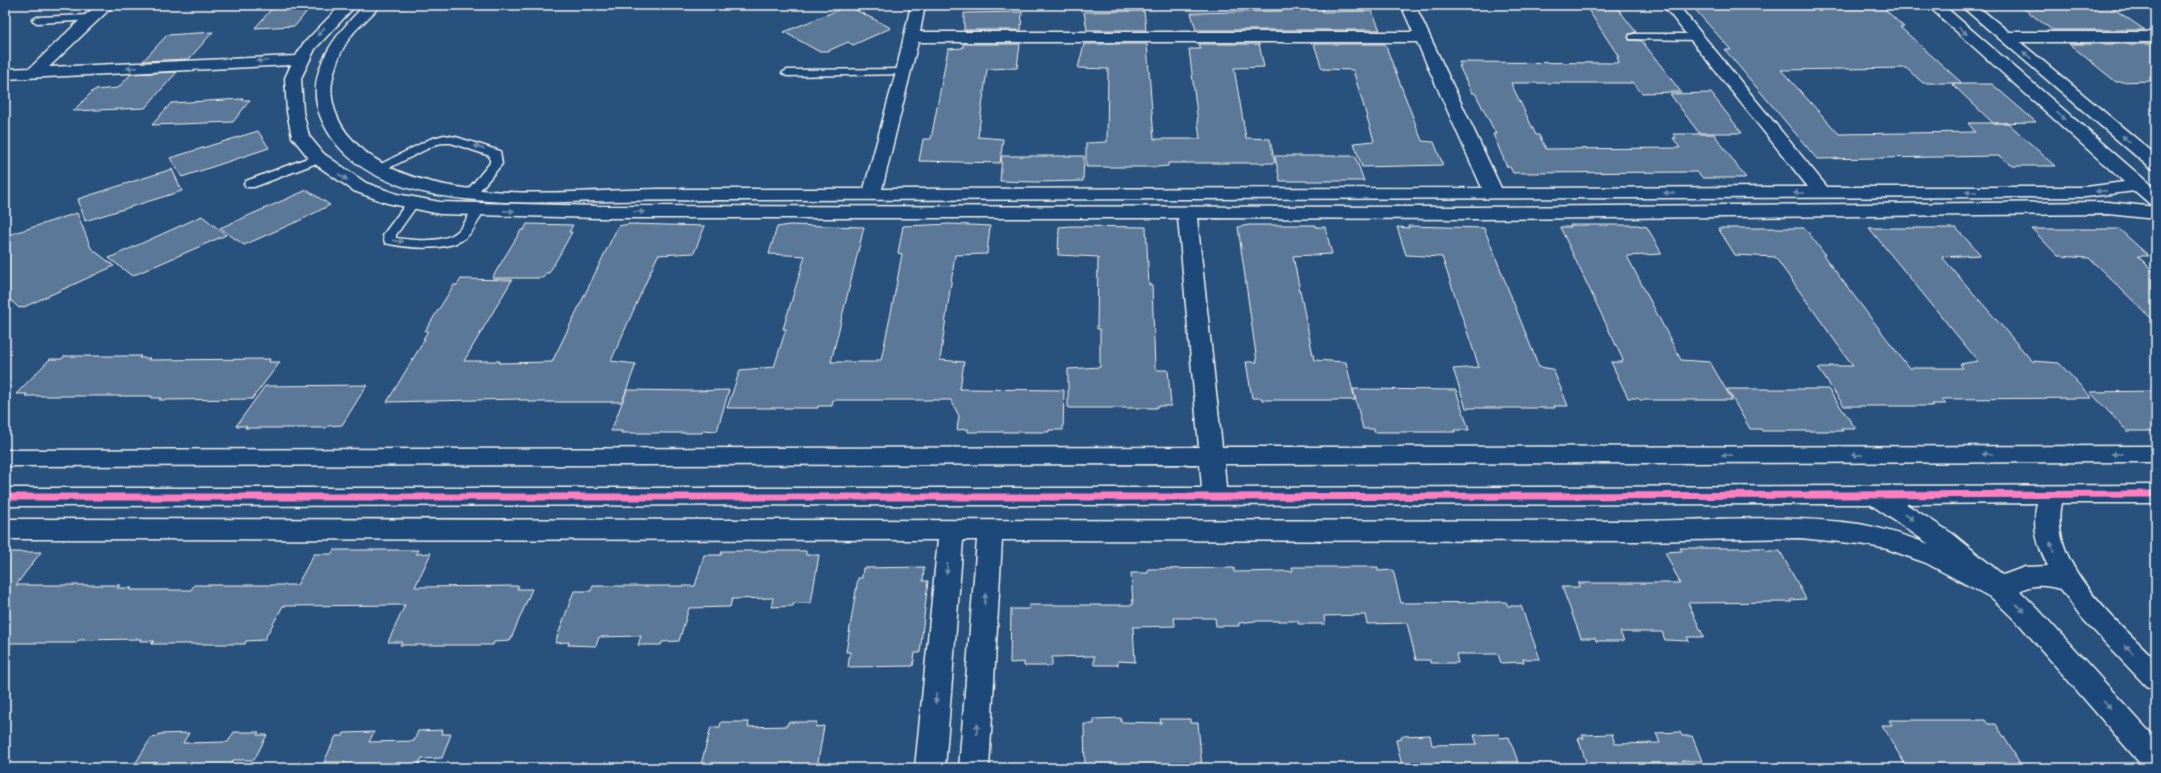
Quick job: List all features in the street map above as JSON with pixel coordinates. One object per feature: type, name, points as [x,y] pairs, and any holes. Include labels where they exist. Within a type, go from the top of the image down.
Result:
[{"type":"street","points":[[36,72],[90,18],[107,5]]},
{"type":"street","points":[[349,5],[308,47],[300,60],[294,78],[297,125],[301,138],[318,158],[346,179],[360,186],[412,204],[478,210],[604,212],[1478,212],[2108,208],[2156,213]]},
{"type":"street","points":[[373,5],[350,26],[335,49],[325,73],[323,98],[339,138],[357,156],[377,169],[416,185],[471,194],[512,196],[2086,192],[2140,185]]},
{"type":"street","points":[[872,194],[904,72],[918,5]]},
{"type":"street","points":[[1408,5],[1494,193]]},
{"type":"street","points":[[1670,5],[1822,193]]},
{"type":"street","points":[[1934,5],[2156,200]]},
{"type":"street","points":[[1967,5],[2156,164]]},
{"type":"street","points":[[911,37],[1422,37]]},
{"type":"street","points":[[2004,37],[2156,37]]},
{"type":"street","points":[[5,86],[228,68],[300,60]]},
{"type":"street","points":[[5,74],[228,68],[294,78]]},
{"type":"street","points":[[2032,91],[2071,92]]},
{"type":"street","points":[[1162,194],[1163,212]]},
{"type":"street","points":[[1472,194],[1478,212]]},
{"type":"street","points":[[604,212],[614,195]]},
{"type":"street","points":[[1187,212],[1215,497]]},
{"type":"street","points":[[5,458],[2156,454]]},
{"type":"street","points":[[5,497],[1619,497],[2156,494]]},
{"type":"street","points":[[2051,495],[2046,513],[2047,530],[2052,549],[2069,582],[2084,601],[2156,678]]},
{"type":"street","points":[[1876,496],[1944,541],[1988,576],[2040,629],[2156,760]]},
{"type":"street","points":[[786,530],[791,497]]},
{"type":"street","points":[[1619,497],[1638,531]]},
{"type":"street","points":[[5,529],[1638,531],[1800,528],[1860,534],[1889,540],[1935,556],[2003,591]]},
{"type":"street","points":[[930,768],[951,530]]},
{"type":"street","points":[[974,768],[990,530]]},
{"type":"street","points":[[2003,591],[2009,583],[2019,578],[2034,576],[2051,577],[2069,582]]},
{"type":"lane","points":[[37,20],[90,18]]},
{"type":"lane","points":[[1634,37],[1696,37]]},
{"type":"lane","points":[[787,73],[904,72]]},
{"type":"lane","points":[[377,169],[434,141],[452,140],[496,154],[496,164],[471,194]]},
{"type":"lane","points":[[250,184],[318,158]]},
{"type":"lane","points":[[412,204],[389,235],[390,240],[440,242],[453,240],[462,234],[478,210]]},
{"type":"building","points":[[275,5],[312,5],[295,26],[255,28]]},
{"type":"building","points":[[1585,5],[1615,5],[1636,32],[1629,34],[1629,40],[1642,41],[1681,92],[1642,93],[1633,83],[1511,83],[1536,135],[1539,135],[1546,149],[1680,148],[1673,138],[1676,138],[1673,134],[1714,134],[1746,178],[1703,178],[1697,172],[1513,173],[1510,167],[1507,167],[1493,134],[1496,134],[1475,93],[1472,93],[1459,66],[1461,66],[1459,62],[1619,63],[1617,57],[1619,57]]},
{"type":"building","points":[[1691,5],[1880,5],[1904,27],[1900,27],[1962,83],[1923,83],[1906,68],[1781,70],[1839,134],[1975,132],[1968,123],[2008,123],[2055,166],[2013,166],[1999,156],[1817,159],[1725,50],[1731,50]]},
{"type":"building","points":[[2019,5],[2108,5],[2145,30],[2052,30]]},
{"type":"building","points":[[848,6],[891,28],[853,45],[848,42],[828,51],[818,51],[784,32]]},
{"type":"building","points":[[1322,7],[1323,12],[1372,11],[1380,30],[1196,30],[1191,13],[1283,11],[1282,8]]},
{"type":"building","points":[[1144,11],[1146,30],[1087,30],[1084,12]]},
{"type":"building","points":[[1022,12],[1021,30],[964,30],[964,13]]},
{"type":"building","points":[[213,32],[189,59],[143,61],[167,35]]},
{"type":"building","points":[[963,44],[1020,44],[1017,68],[987,69],[978,137],[1003,139],[1000,163],[919,161],[923,139],[931,139],[948,49],[963,48]]},
{"type":"building","points":[[1084,44],[1147,44],[1154,139],[1200,139],[1189,49],[1201,49],[1199,44],[1259,44],[1264,67],[1234,68],[1246,138],[1270,139],[1275,163],[1168,163],[1168,166],[1157,167],[1086,167],[1086,143],[1107,142],[1108,69],[1078,68]]},
{"type":"building","points":[[1314,44],[1385,44],[1422,141],[1434,142],[1443,165],[1362,167],[1354,143],[1374,141],[1353,70],[1322,69]]},
{"type":"building","points":[[2069,44],[2156,44],[2156,78],[2149,78],[2154,81],[2116,82]]},
{"type":"building","points":[[177,72],[145,108],[73,111],[94,90],[118,88],[131,74]]},
{"type":"building","points":[[1952,84],[1992,84],[2036,122],[1993,123]]},
{"type":"building","points":[[1711,93],[1742,133],[1699,133],[1670,94]]},
{"type":"building","points":[[243,99],[242,100],[250,100],[233,122],[152,125],[171,103]]},
{"type":"building","points":[[258,131],[269,148],[182,177],[170,158]]},
{"type":"building","points":[[1002,156],[1084,156],[1083,181],[1000,181]]},
{"type":"building","points":[[1275,156],[1355,156],[1364,181],[1280,181]]},
{"type":"building","points":[[172,169],[182,191],[85,221],[78,199]]},
{"type":"building","points":[[307,190],[330,205],[303,219],[244,245],[220,228]]},
{"type":"building","points":[[77,213],[91,248],[114,266],[19,308],[5,295],[5,236]]},
{"type":"building","points":[[202,216],[226,235],[132,276],[109,258]]},
{"type":"building","points":[[527,224],[573,225],[569,232],[572,232],[560,254],[549,273],[546,273],[543,278],[492,278],[521,230],[524,230]]},
{"type":"building","points":[[630,224],[705,226],[694,253],[658,255],[611,361],[636,364],[622,402],[528,402],[529,400],[519,400],[520,399],[387,402],[425,339],[423,339],[428,331],[425,331],[454,285],[457,285],[461,279],[512,280],[464,361],[500,361],[499,363],[552,362],[618,226]]},
{"type":"building","points":[[951,224],[990,226],[987,254],[955,255],[940,360],[964,362],[960,389],[1064,390],[1063,430],[1049,430],[1049,432],[968,432],[968,429],[957,430],[959,416],[951,400],[833,400],[832,406],[818,406],[818,408],[727,408],[740,370],[774,367],[786,329],[783,329],[805,256],[769,254],[777,227],[789,225],[864,227],[831,362],[876,362],[876,360],[881,360],[893,303],[902,254],[898,253],[903,226]]},
{"type":"building","points":[[1249,225],[1316,225],[1316,227],[1325,227],[1332,254],[1293,256],[1314,360],[1346,362],[1355,400],[1262,400],[1262,398],[1252,398],[1246,362],[1257,362],[1238,227]]},
{"type":"building","points":[[1570,225],[1637,225],[1647,227],[1662,254],[1627,256],[1681,360],[1710,362],[1732,400],[1640,400],[1638,398],[1628,398],[1611,362],[1622,362],[1623,360],[1560,227],[1571,227]]},
{"type":"building","points":[[1408,226],[1484,228],[1539,367],[1553,369],[1568,406],[1554,406],[1555,408],[1466,408],[1453,369],[1479,367],[1442,257],[1406,255],[1397,227],[1409,228]]},
{"type":"building","points":[[1059,227],[1146,227],[1149,285],[1152,285],[1155,367],[1157,370],[1168,370],[1171,406],[1157,406],[1157,408],[1068,408],[1068,369],[1100,367],[1100,329],[1097,329],[1098,257],[1058,255]]},
{"type":"building","points":[[1718,228],[1805,228],[1825,255],[1823,255],[1909,368],[1963,368],[1960,364],[1978,361],[1869,228],[1956,228],[1981,255],[1942,257],[2032,361],[2059,363],[2092,398],[1942,399],[1946,404],[1932,404],[1934,406],[1844,406],[1818,368],[1830,368],[1829,366],[1853,366],[1775,257],[1735,255]]},
{"type":"building","points":[[2032,229],[2119,229],[2149,256],[2138,256],[2156,274],[2156,323],[2089,258],[2058,256]]},
{"type":"building","points":[[64,356],[141,356],[139,358],[150,358],[148,360],[270,359],[269,362],[280,362],[252,399],[159,400],[161,398],[151,398],[152,396],[25,396],[27,394],[16,394],[50,359],[62,359]]},
{"type":"building","points":[[367,385],[342,425],[328,426],[326,428],[245,428],[247,426],[236,426],[265,386]]},
{"type":"building","points":[[1353,389],[1456,390],[1469,430],[1454,430],[1455,432],[1374,432],[1374,429],[1363,429]]},
{"type":"building","points":[[1727,389],[1828,389],[1856,429],[1841,429],[1843,431],[1762,431],[1761,429],[1750,429]]},
{"type":"building","points":[[627,390],[729,390],[717,431],[703,430],[702,433],[621,433],[622,431],[611,431]]},
{"type":"building","points":[[2156,391],[2156,431],[2127,431],[2090,392]]},
{"type":"building","points":[[1680,548],[1764,548],[1766,551],[1780,551],[1806,599],[1790,600],[1792,602],[1688,603],[1704,637],[1687,637],[1689,641],[1665,640],[1662,632],[1620,632],[1624,641],[1596,641],[1595,638],[1581,638],[1562,587],[1579,587],[1578,583],[1680,583],[1665,552],[1682,551]]},
{"type":"building","points":[[334,550],[418,550],[416,554],[431,553],[415,587],[519,586],[517,589],[532,589],[510,641],[494,642],[493,645],[400,645],[402,642],[388,642],[405,605],[283,606],[264,640],[246,641],[245,644],[151,644],[154,641],[140,641],[141,639],[79,640],[76,643],[5,643],[5,552],[41,552],[16,585],[120,585],[117,588],[132,588],[130,590],[191,590],[194,585],[297,585],[314,554],[331,554]]},
{"type":"building","points":[[722,551],[806,551],[806,555],[819,555],[811,603],[794,603],[793,606],[771,607],[773,598],[732,599],[730,607],[689,608],[679,641],[662,642],[661,645],[638,645],[641,636],[599,637],[596,646],[568,645],[569,642],[555,643],[574,591],[591,591],[593,586],[695,586],[704,555],[721,555]]},
{"type":"building","points":[[924,567],[923,581],[928,581],[920,653],[915,653],[913,666],[848,667],[850,652],[846,652],[858,578],[862,578],[863,568]]},
{"type":"building","points":[[1292,567],[1378,567],[1378,571],[1393,570],[1401,603],[1506,602],[1508,606],[1521,606],[1540,659],[1523,659],[1524,662],[1501,663],[1498,654],[1456,654],[1458,663],[1430,663],[1430,660],[1416,660],[1407,623],[1367,624],[1365,615],[1324,616],[1325,624],[1298,624],[1298,621],[1255,621],[1239,623],[1239,626],[1216,626],[1215,618],[1174,618],[1175,626],[1133,627],[1135,662],[1118,661],[1118,665],[1094,665],[1094,656],[1052,657],[1052,666],[1024,666],[1024,662],[1010,663],[1011,609],[1029,609],[1029,605],[1133,605],[1131,573],[1148,573],[1148,569],[1234,568],[1234,572],[1293,571]]},
{"type":"building","points":[[1121,718],[1121,722],[1161,723],[1160,719],[1190,719],[1190,723],[1198,723],[1202,768],[1085,768],[1084,724],[1094,724],[1094,719]]},
{"type":"building","points":[[1889,720],[1985,720],[1988,724],[1996,724],[2023,768],[1907,768],[1882,725],[1892,725]]},
{"type":"building","points":[[721,722],[749,722],[748,727],[787,726],[788,722],[817,722],[816,727],[824,726],[817,768],[700,768],[711,727],[720,727]]},
{"type":"building","points":[[443,730],[442,734],[451,734],[442,758],[421,759],[417,768],[342,768],[345,762],[324,762],[336,736],[343,736],[344,733],[374,732],[369,742],[414,741],[418,731]]},
{"type":"building","points":[[234,732],[259,732],[257,735],[267,735],[254,760],[233,760],[228,768],[154,768],[157,763],[135,764],[151,738],[157,737],[159,734],[189,733],[183,743],[228,742]]},
{"type":"building","points":[[1680,732],[1682,736],[1692,736],[1702,761],[1682,761],[1685,768],[1610,768],[1609,765],[1587,765],[1578,738],[1584,738],[1582,735],[1612,734],[1615,744],[1660,743],[1656,733]]},
{"type":"building","points":[[1499,734],[1500,738],[1509,737],[1518,762],[1497,762],[1499,768],[1424,768],[1423,766],[1402,766],[1396,740],[1402,739],[1401,736],[1430,735],[1432,745],[1477,744],[1474,735]]},
{"type":"cycle path","points":[[5,497],[1215,497],[2156,494]]}]
